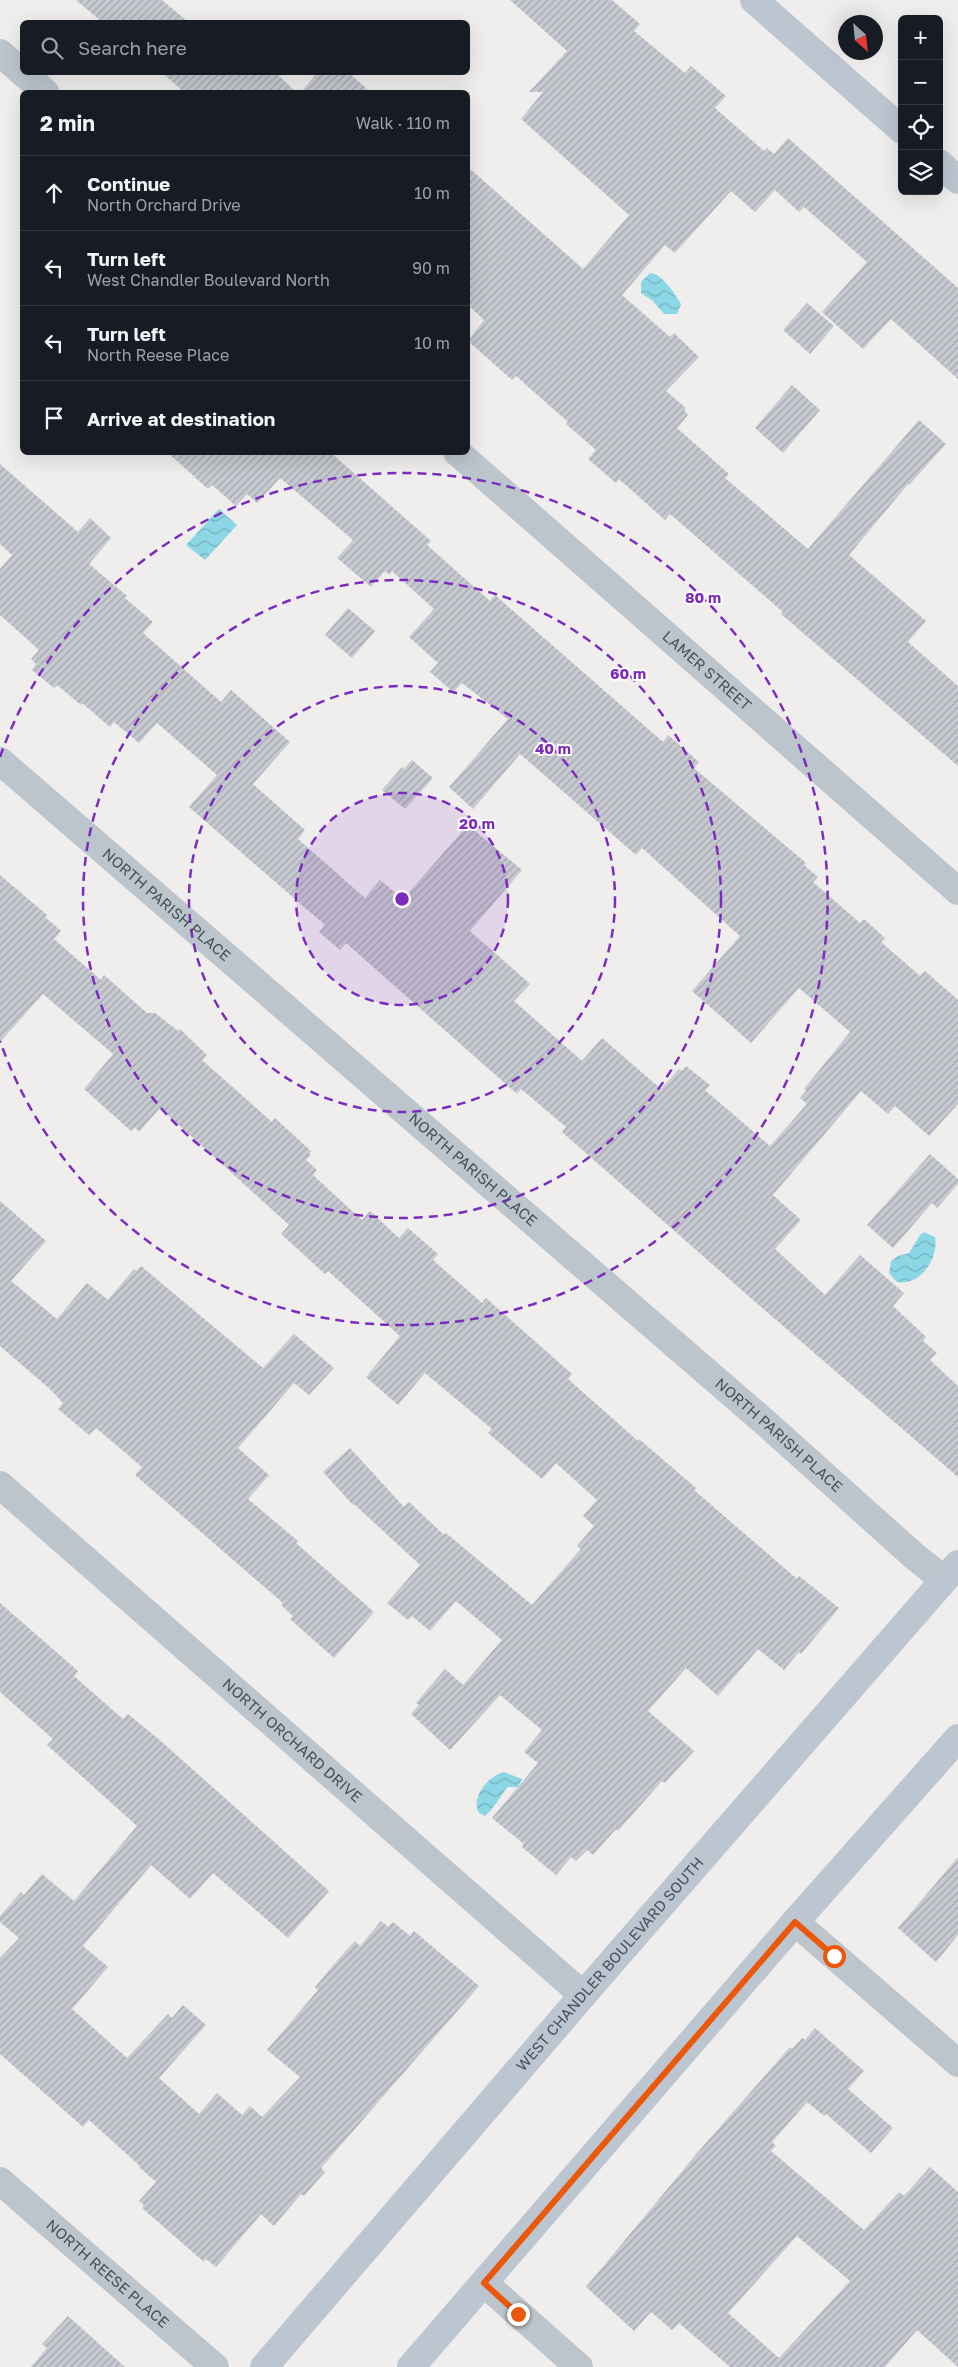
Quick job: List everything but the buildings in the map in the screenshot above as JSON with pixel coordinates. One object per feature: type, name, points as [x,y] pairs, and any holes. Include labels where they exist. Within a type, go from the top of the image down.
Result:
[{"type":"main road","points":[[754,0],[898,126]]},
{"type":"main road","points":[[943,167],[958,180]]},
{"type":"main road","name":"WEST CHANDLER BOULEVARD SOUTH","points":[[264,2367],[583,1994],[951,1572]]},
{"type":"main road","points":[[411,2367],[795,1922],[958,1738]]},
{"type":"street","points":[[0,53],[20,70]]},
{"type":"street","points":[[25,75],[43,90]]},
{"type":"street","name":"LAMER STREET","points":[[460,455],[958,890]]},
{"type":"street","name":"NORTH PARISH PLACE","points":[[0,761],[768,1425],[913,1555],[951,1572]]},
{"type":"street","name":"NORTH ORCHARD DRIVE","points":[[0,1485],[583,1994]]},
{"type":"street","points":[[795,1922],[958,2063]]},
{"type":"street","name":"NORTH REESE PLACE","points":[[0,2181],[215,2367]]},
{"type":"street","points":[[484,2283],[579,2367]]},
{"type":"water","points":[[650,273],[664,280],[681,304],[677,314],[664,314],[653,301],[641,293],[641,282]]},
{"type":"water","points":[[219,509],[237,525],[205,560],[186,545]]},
{"type":"water","points":[[924,1232],[935,1237],[936,1245],[931,1262],[921,1275],[914,1280],[897,1282],[889,1273],[891,1261],[898,1256],[909,1253],[920,1235]]},
{"type":"water","points":[[504,1772],[522,1779],[518,1787],[508,1787],[485,1816],[479,1813],[477,1801],[482,1788],[492,1778]]},
{"type":"route","points":[[518,2314],[484,2283],[795,1922],[834,1956]]}]
